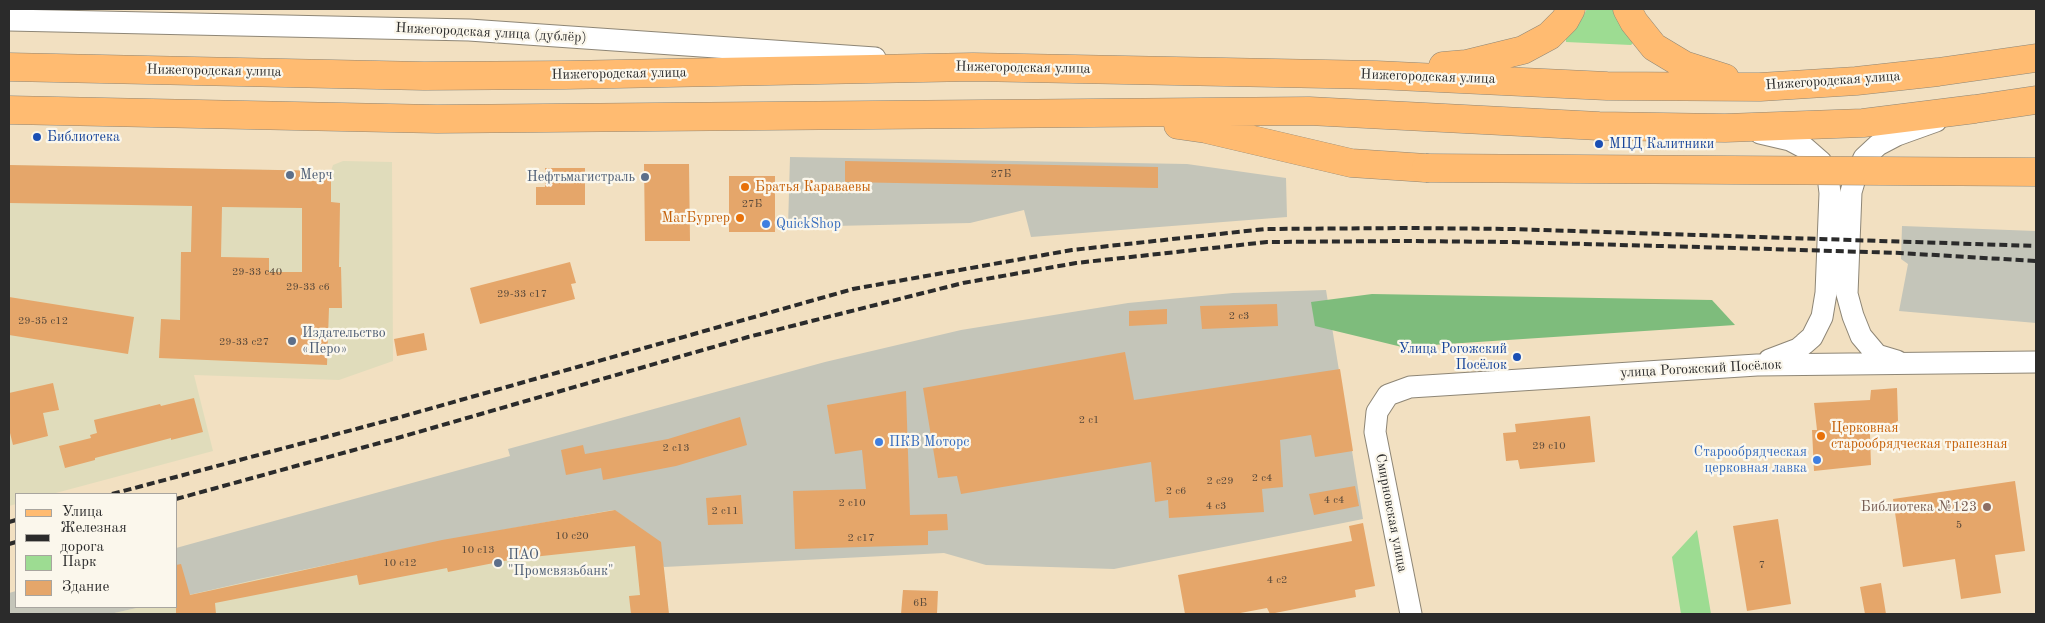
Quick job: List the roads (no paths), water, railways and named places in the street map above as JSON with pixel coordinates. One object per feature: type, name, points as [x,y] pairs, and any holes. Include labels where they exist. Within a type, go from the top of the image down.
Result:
[{"type":"main road","points":[[1376,75],[1466,64],[1523,50],[1549,36],[1565,20],[1571,9]]},
{"type":"main road","points":[[1627,9],[1634,22],[1654,47],[1698,71],[1760,87]]},
{"type":"main road","name":"Нижегородская улица","points":[[9,66],[424,76],[973,67],[1376,75],[1607,86],[1760,87],[1856,81],[2036,58]]},
{"type":"main road","points":[[9,110],[437,119],[1309,111],[1599,126],[1725,128],[1863,122],[1975,110],[2036,100]]},
{"type":"main road","points":[[1085,113],[1206,129],[1351,163],[1426,168],[2036,172]]},
{"type":"street","name":"Нижегородская улица (дублёр)","points":[[9,20],[469,30],[783,50],[973,67]]},
{"type":"street","points":[[1904,363],[1877,355],[1861,336],[1853,316],[1847,294],[1851,192],[1864,158],[1878,145],[1897,135],[1975,110]]},
{"type":"street","points":[[1725,128],[1790,140],[1805,148],[1822,162],[1828,176],[1830,193],[1826,294],[1822,317],[1812,337],[1798,349],[1757,365]]},
{"type":"street","name":"улица Рогожский Посёлок","points":[[1377,412],[1388,394],[1410,387],[1757,365],[2036,362]]},
{"type":"street","name":"Смирновская улица","points":[[1377,412],[1375,432],[1379,456],[1412,614]]},
{"type":"railway","points":[[116,493],[397,418],[853,289],[1072,250],[1265,229],[1407,228],[1512,229],[2036,246]]},
{"type":"railway","points":[[178,498],[394,439],[748,337],[963,283],[1076,263],[1267,242],[1406,241],[1511,242],[1900,253],[2036,261]]},
{"type":"railway","points":[[9,522],[15,520]]},
{"type":"railway","points":[[9,544],[15,542]]},
{"type":"place","name":"Библиотека","points":[[37,137]]},
{"type":"place","name":"МЦД Калитники","points":[[1599,144]]},
{"type":"place","name":"Мерч","points":[[290,175]]},
{"type":"place","name":"Нефтьмагистраль","points":[[645,177]]},
{"type":"place","name":"Братья Караваевы","points":[[745,187]]},
{"type":"place","name":"МагБургер","points":[[740,218]]},
{"type":"place","name":"QuickShop","points":[[766,224]]},
{"type":"place","name":"Издательство «Перо»","points":[[292,341]]},
{"type":"place","name":"Улица Рогожский Посёлок","points":[[1517,357]]},
{"type":"place","name":"Церковная старообрядческая трапезная","points":[[1821,436]]},
{"type":"place","name":"ПКВ Моторс","points":[[879,442]]},
{"type":"place","name":"Старообрядческая церковная лавка","points":[[1817,460]]},
{"type":"place","name":"Библиотека №123","points":[[1987,507]]},
{"type":"place","name":"ПАО \"Промсвязьбанк\"","points":[[498,563]]}]
